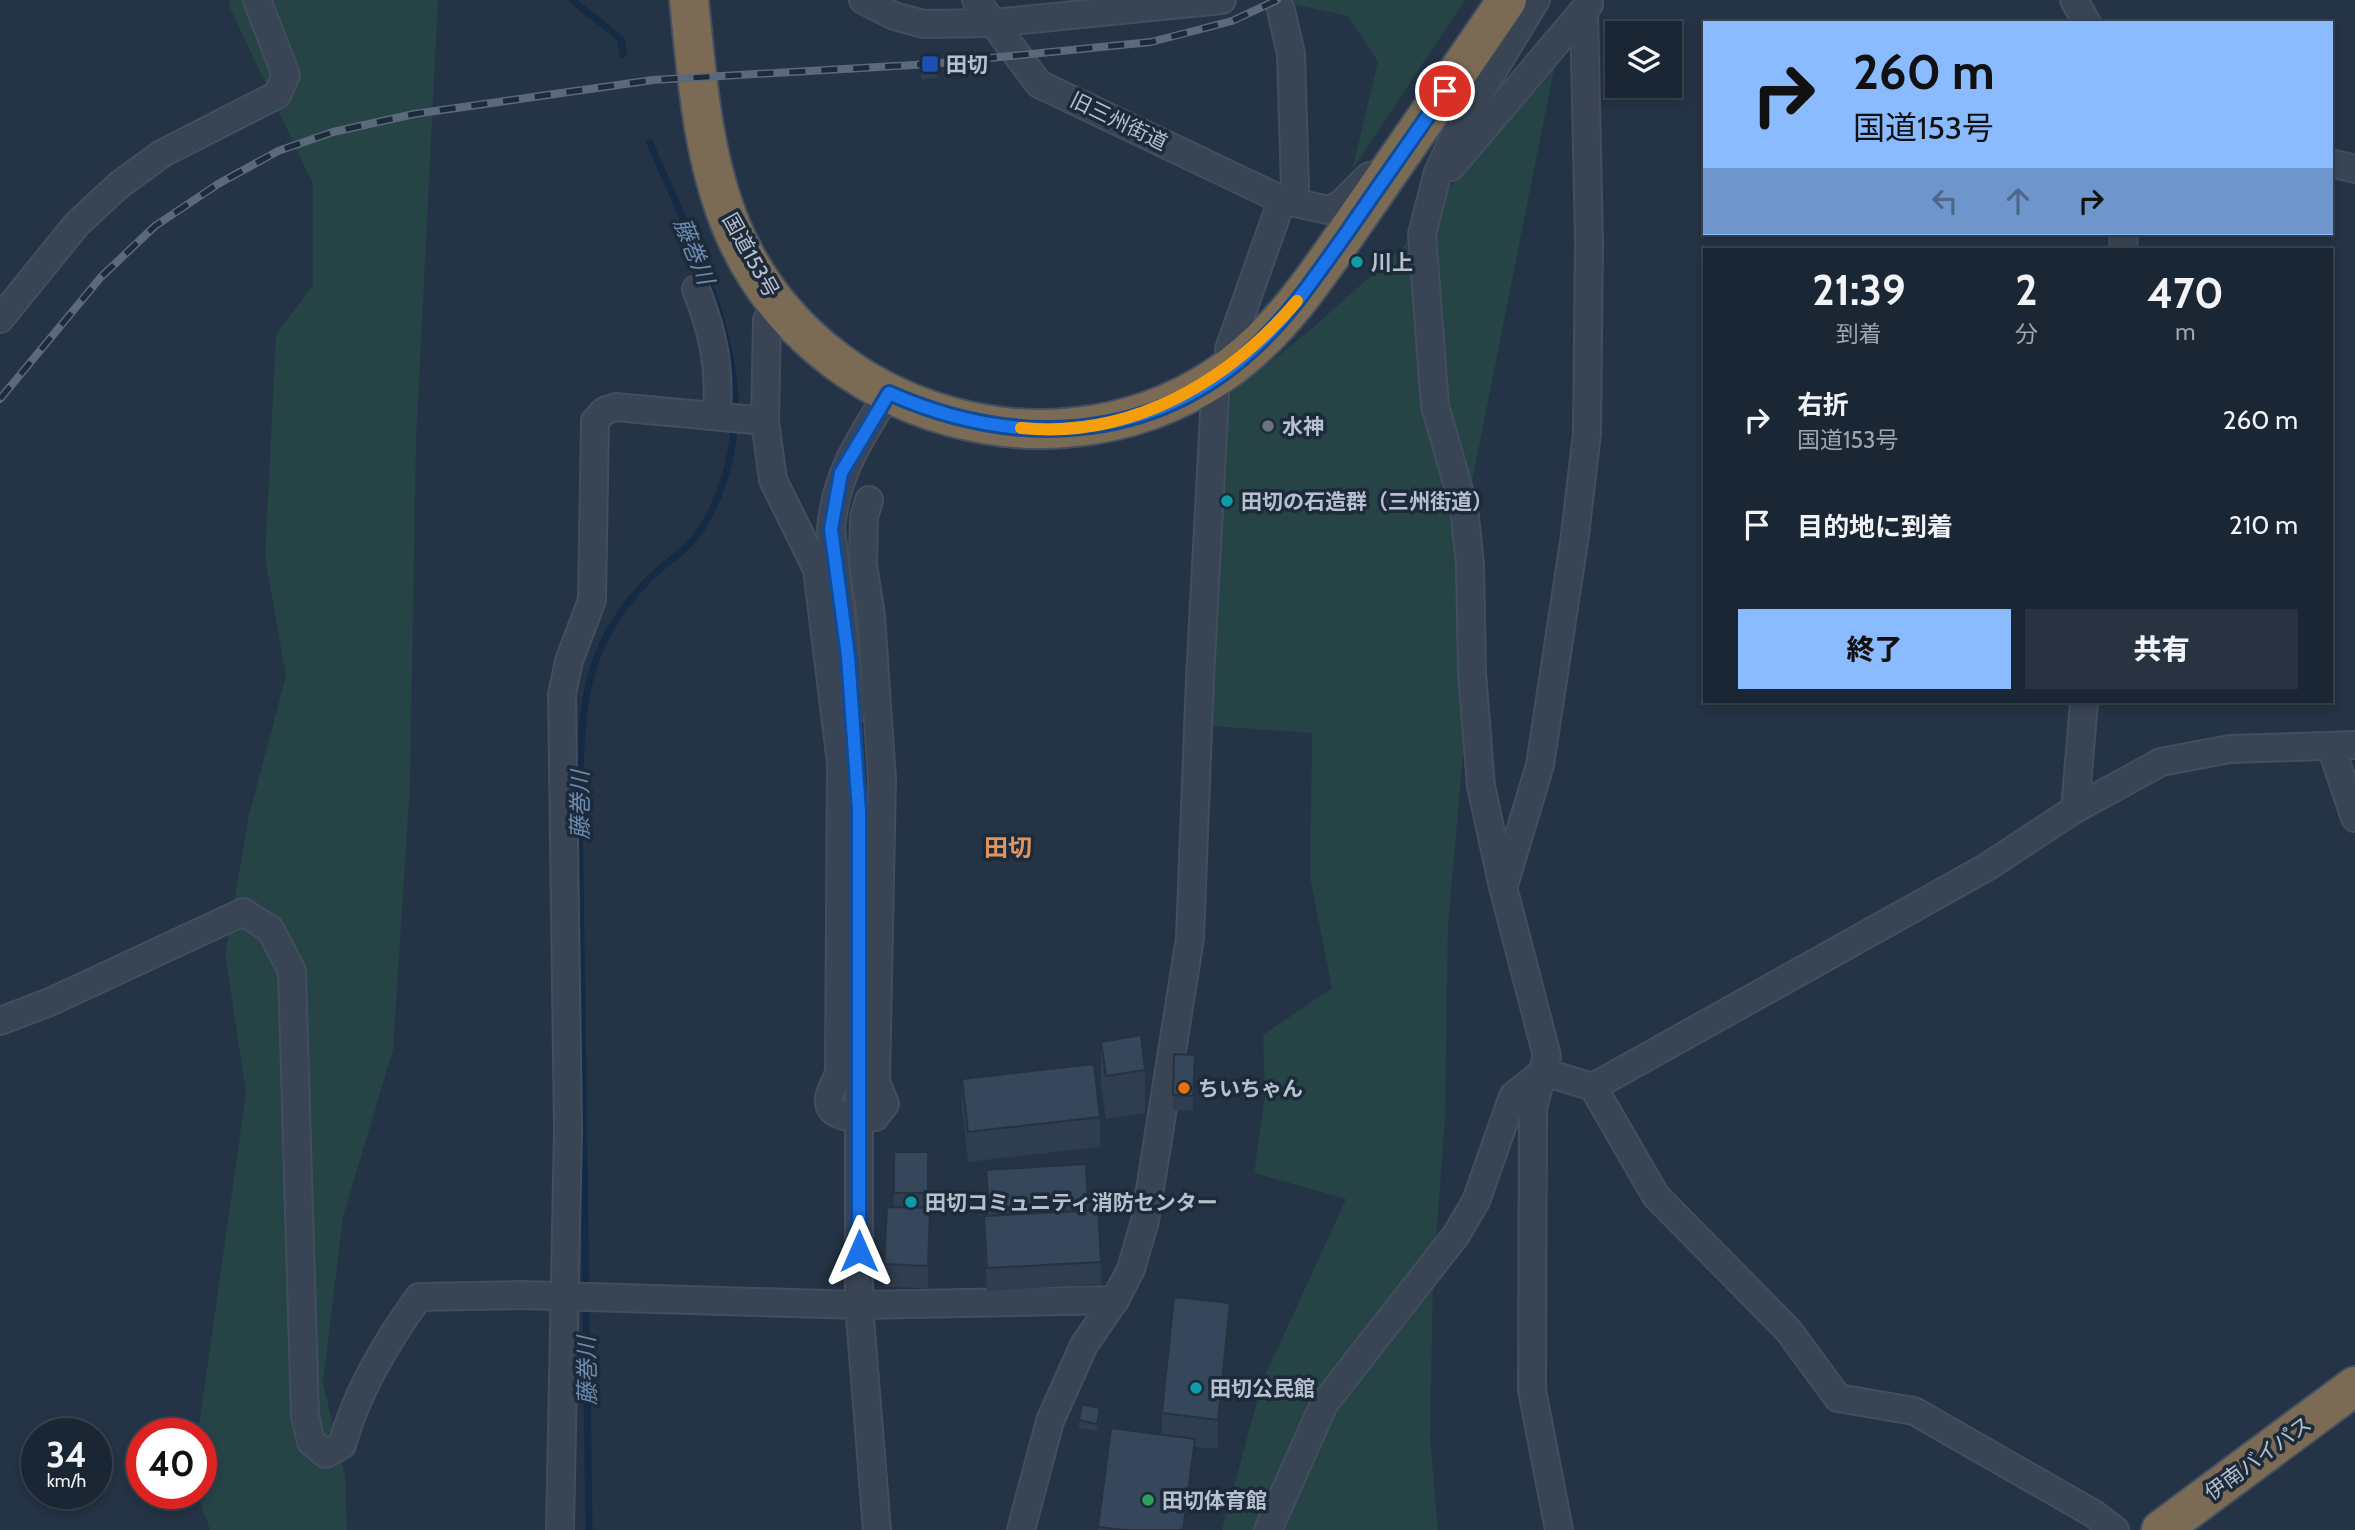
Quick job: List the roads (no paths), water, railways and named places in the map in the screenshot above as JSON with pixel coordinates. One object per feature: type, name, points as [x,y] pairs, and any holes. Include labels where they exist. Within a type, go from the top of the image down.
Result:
[{"type":"highway","name":"国道153号","points":[[694,5],[703,123],[714,178],[733,229],[776,302],[817,344],[842,364],[889,393],[930,411],[964,420],[1049,431],[1118,421],[1174,400],[1224,371],[1255,348],[1306,291],[1507,0]]},
{"type":"highway","name":"伊南バイパス","points":[[2161,1530],[2355,1387]]},
{"type":"street","points":[[0,319],[76,224],[119,185],[163,153],[277,95],[286,75],[283,60],[257,0]]},
{"type":"street","points":[[863,0],[909,22],[994,23],[1222,0]]},
{"type":"street","name":"旧三州街道","points":[[976,0],[1039,84],[1287,202],[1328,210],[1340,204],[1369,176],[1387,174]]},
{"type":"street","points":[[1536,0],[1479,90],[1436,178],[1422,234],[1435,406],[1464,507],[1470,564],[1472,673],[1481,786],[1503,887],[1547,1056],[1533,1108],[1532,1390],[1559,1530]]},
{"type":"street","points":[[2074,0],[2086,21]]},
{"type":"street","points":[[1436,178],[1446,174],[1589,5]]},
{"type":"street","points":[[1503,887],[1540,765],[1575,535],[1587,433],[1589,5]]},
{"type":"street","points":[[1021,1530],[1051,1421],[1084,1345],[1115,1300],[1132,1269],[1145,1221],[1190,938],[1224,371],[1229,349],[1295,187],[1290,54],[1281,10]]},
{"type":"street","points":[[2333,164],[2355,169]]},
{"type":"street","points":[[696,289],[712,329],[719,376],[817,569],[841,763],[839,1072],[829,1097],[830,1104],[844,1117],[858,1118],[874,1117],[885,1104],[876,1081],[883,779],[871,616],[863,564],[862,511]]},
{"type":"street","points":[[739,418],[767,320]]},
{"type":"street","points":[[877,1530],[859,1305],[859,811],[848,656],[831,529],[841,473],[889,393]]},
{"type":"street","points":[[560,1530],[568,1130],[562,694],[569,661],[592,600],[595,421],[604,411],[615,407],[739,418]]},
{"type":"street","points":[[788,514],[820,516]]},
{"type":"street","points":[[2075,809],[2084,703]]},
{"type":"street","points":[[1593,1087],[1987,867],[2075,809],[2161,762],[2230,749],[2343,746],[2355,818]]},
{"type":"street","points":[[0,1021],[50,1002],[243,912],[270,929],[292,971],[305,1416],[311,1442],[326,1454],[342,1446],[353,1408],[399,1324],[419,1297],[859,1305],[1115,1300]]},
{"type":"street","points":[[1543,1072],[1593,1087],[1656,1196],[1788,1330],[1838,1398],[1914,1411],[2094,1514],[2115,1530]]},
{"type":"street","points":[[1268,1530],[1324,1404],[1456,1235],[1476,1201],[1513,1096],[1543,1072]]},
{"type":"waterway","name":"藤巻川","points":[[572,0],[621,39],[623,54]]},
{"type":"waterway","name":"藤巻川","points":[[589,1530],[579,803],[584,713],[588,686],[607,634],[623,609],[645,583],[690,543],[702,528],[724,479],[734,431],[734,382],[725,333],[710,285],[650,143]]},
{"type":"railway","points":[[0,399],[101,277],[155,226],[218,184],[278,151],[333,132],[414,114],[653,80],[930,64],[1151,42],[1232,21],[1277,0]]},
{"type":"place","name":"田切","points":[[930,64]]},
{"type":"place","name":"川上","points":[[1357,262]]},
{"type":"place","name":"水神","points":[[1268,426]]},
{"type":"place","name":"田切の石造群（三州街道）","points":[[1227,501]]},
{"type":"place","name":"ちいちゃん","points":[[1184,1088]]},
{"type":"place","name":"田切コミュニティ消防センター","points":[[911,1202]]},
{"type":"place","name":"田切公民館","points":[[1196,1388]]},
{"type":"place","name":"田切体育館","points":[[1148,1500]]},
{"type":"district","name":"田切","points":[[1008,847]]}]
